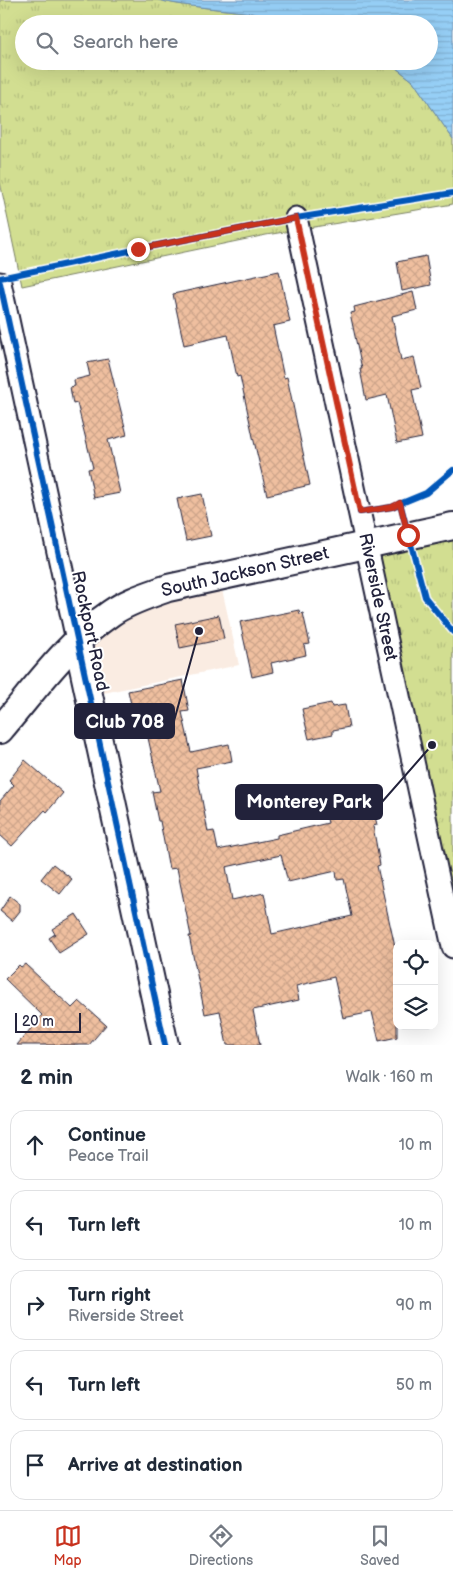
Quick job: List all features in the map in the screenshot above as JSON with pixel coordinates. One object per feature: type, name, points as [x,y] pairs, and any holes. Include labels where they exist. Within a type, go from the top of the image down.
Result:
[{"type":"street","name":"Riverside Street","points":[[296,218],[453,947]]},
{"type":"street","name":"Rockport Road","points":[[0,283],[165,1045]]},
{"type":"street","name":"South Jackson Street","points":[[0,730],[77,640],[112,612],[132,601],[168,588],[367,543],[453,526]]},
{"type":"shaded area","points":[[219,576],[239,665],[89,696],[77,640]]},
{"type":"green space","points":[[0,0],[158,0],[175,4],[262,15],[15,15],[15,70],[399,70],[413,81],[453,139],[453,204],[266,235],[22,286],[0,182]]},
{"type":"green space","points":[[453,526],[453,947],[367,543]]},
{"type":"water","points":[[158,0],[453,0],[453,139],[413,81],[399,70],[438,70],[438,15],[262,15],[175,4]]},
{"type":"building","points":[[426,256],[431,285],[402,291],[397,262]]},
{"type":"building","points":[[279,271],[290,322],[273,326],[284,378],[287,377],[310,485],[267,495],[240,376],[237,377],[228,335],[184,345],[173,294]]},
{"type":"building","points":[[413,292],[417,310],[392,316],[401,360],[414,357],[421,388],[412,390],[422,438],[397,443],[387,395],[366,400],[360,369],[362,369],[350,313],[355,312],[354,307]]},
{"type":"building","points":[[108,359],[127,435],[108,440],[120,493],[94,498],[88,469],[93,468],[77,403],[73,404],[70,387],[75,386],[74,380],[90,376],[87,363]]},
{"type":"building","points":[[202,494],[211,536],[186,541],[177,499]]},
{"type":"building","points":[[299,610],[300,614],[303,613],[310,644],[304,645],[306,655],[271,663],[273,672],[252,677],[240,622]]},
{"type":"building","points":[[219,615],[224,639],[180,648],[175,624]]},
{"type":"building","points":[[183,680],[189,711],[182,712],[191,752],[229,744],[232,761],[196,768],[208,832],[214,831],[218,850],[277,838],[277,835],[328,823],[324,807],[363,798],[365,804],[372,803],[377,825],[373,826],[380,865],[377,866],[393,940],[393,1030],[397,1030],[397,1037],[379,1041],[372,1012],[343,1018],[334,977],[296,986],[299,1000],[253,1010],[260,1045],[227,1045],[220,1011],[205,1014],[177,868],[169,869],[160,821],[158,821],[152,792],[160,791],[144,720],[135,722],[128,691]],"holes":[[[281,855],[288,882],[336,871],[337,880],[344,879],[352,916],[272,934],[264,893],[232,900],[226,867]]]},
{"type":"building","points":[[331,703],[332,707],[345,705],[349,727],[333,730],[333,734],[309,739],[302,709]]},
{"type":"building","points":[[25,760],[63,793],[47,812],[45,810],[12,846],[0,835],[0,801],[14,785],[9,780]]},
{"type":"building","points":[[53,864],[72,879],[60,894],[41,879]]},
{"type":"building","points":[[10,896],[20,904],[20,911],[12,921],[0,911]]},
{"type":"building","points":[[76,914],[89,934],[59,953],[49,938],[55,934],[52,929]]},
{"type":"building","points":[[25,964],[72,1008],[79,1001],[106,1025],[89,1045],[17,1045],[42,1015],[5,979],[19,965],[21,967]]},
{"type":"cycle path","points":[[0,278],[296,218],[453,193]]},
{"type":"cycle path","points":[[0,283],[165,1045]]},
{"type":"cycle path","points":[[360,512],[392,507],[426,493],[453,470]]},
{"type":"cycle path","points":[[400,503],[425,597],[453,632]]},
{"type":"place","name":"Club 708","points":[[199,631]]},
{"type":"place","name":"Monterey Park","points":[[432,745]]},
{"type":"route","points":[[138,249],[296,218],[360,512],[392,507],[400,503],[408,535]]}]
